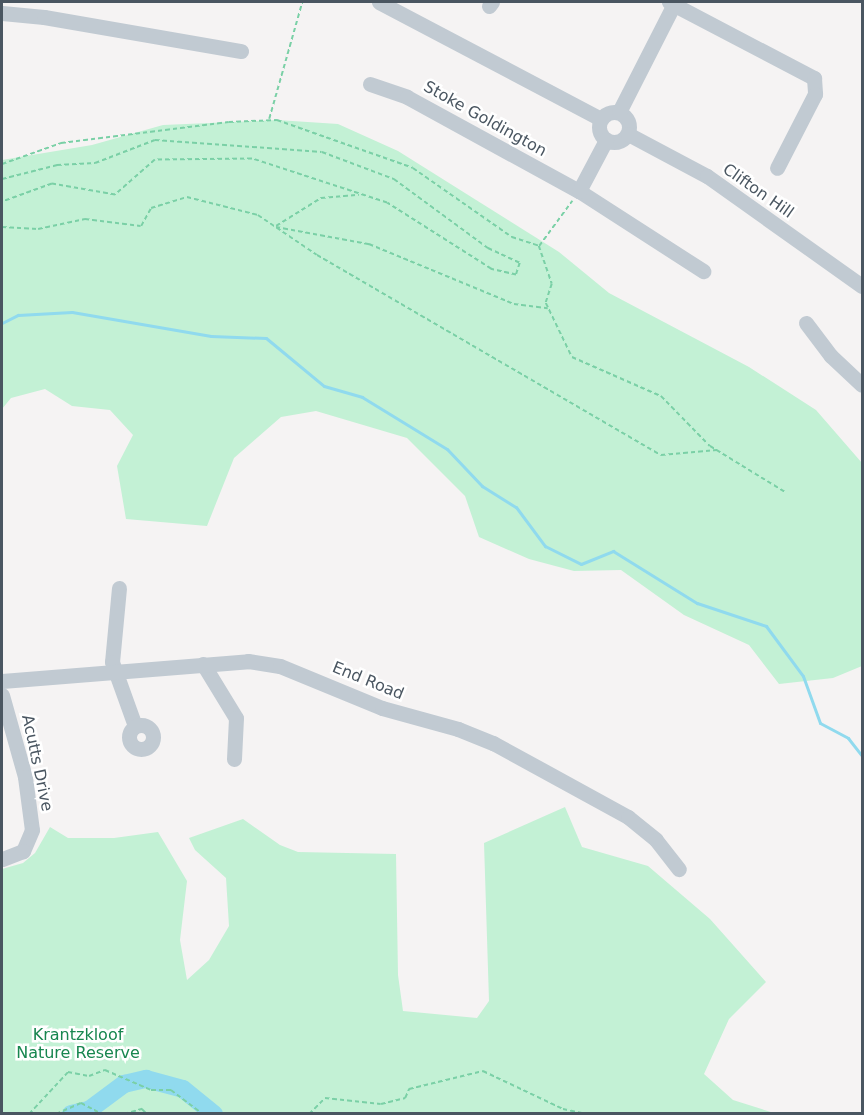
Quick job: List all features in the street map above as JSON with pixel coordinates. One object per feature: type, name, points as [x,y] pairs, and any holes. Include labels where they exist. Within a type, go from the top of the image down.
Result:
[{"type":"street","points":[[378,2],[601,119]]},
{"type":"street","points":[[619,112],[673,2],[814,78],[814,94],[777,168]]},
{"type":"street","points":[[2,14],[45,17],[242,51]]},
{"type":"street","name":"Stoke Goldington","points":[[370,84],[407,97],[579,191],[703,271]]},
{"type":"street","points":[[609,112],[619,112],[629,124],[628,134],[621,141],[606,140],[600,133],[601,119],[609,112]]},
{"type":"street","name":"Clifton Hill","points":[[628,134],[707,176],[862,286]]},
{"type":"street","points":[[579,191],[606,140]]},
{"type":"street","points":[[806,323],[831,356],[862,385]]},
{"type":"street","points":[[119,588],[114,671],[135,726]]},
{"type":"street","name":"End Road","points":[[2,681],[248,661],[280,666],[382,708],[493,743],[628,818],[656,840],[679,869]]},
{"type":"street","points":[[203,664],[236,718],[234,759]]},
{"type":"street","name":"Acutts Drive","points":[[2,695],[25,777],[32,830],[23,851],[2,859]]},
{"type":"path","points":[[269,120],[302,2]]},
{"type":"path","points":[[2,164],[61,143],[269,120],[413,168],[512,237],[538,246]]},
{"type":"path","points":[[2,179],[57,165],[94,163],[155,140],[322,152],[394,179],[488,248],[520,263],[516,275],[491,269],[387,203],[252,159],[155,160],[115,195],[52,184],[2,202]]},
{"type":"path","points":[[538,246],[579,191]]},
{"type":"path","points":[[275,226],[321,198],[362,195]]},
{"type":"path","points":[[2,227],[38,229],[85,219],[141,226],[151,208],[187,196],[258,215],[327,261],[661,455],[717,450]]},
{"type":"path","points":[[275,226],[369,244],[514,304],[548,308]]},
{"type":"path","points":[[538,246],[552,284],[546,303],[572,357],[661,396],[717,450],[785,492]]},
{"type":"path","points":[[29,1113],[68,1072],[89,1076],[105,1070],[151,1090],[171,1090],[203,1113]]},
{"type":"path","points":[[309,1113],[325,1098],[381,1104],[405,1098],[409,1089],[483,1071],[563,1109],[586,1113]]},
{"type":"path","points":[[56,1113],[81,1103],[102,1113]]},
{"type":"path","points":[[124,1113],[142,1109],[147,1113]]},
{"type":"green space","points":[[277,120],[338,124],[398,151],[559,252],[609,293],[749,367],[816,410],[862,463],[862,666],[833,678],[779,684],[749,645],[684,615],[621,570],[574,571],[529,559],[479,537],[465,496],[407,438],[316,411],[281,417],[234,458],[207,526],[126,519],[117,466],[133,435],[110,410],[72,406],[45,389],[11,398],[2,409],[2,160],[92,145],[163,125]]},
{"type":"green space","name":"Krantzkloof Nature Reserve","points":[[565,807],[582,847],[648,866],[710,919],[766,982],[729,1019],[704,1074],[733,1100],[774,1113],[2,1113],[2,869],[23,863],[35,853],[50,827],[68,838],[114,838],[158,832],[187,881],[180,940],[187,980],[209,960],[229,926],[226,878],[195,850],[189,838],[243,819],[280,845],[298,852],[396,854],[398,975],[403,1011],[477,1018],[489,1001],[484,843]]},
{"type":"waterway","points":[[2,323],[18,315],[72,312],[211,336],[266,338],[324,386],[362,397],[447,449],[482,486],[516,507],[545,546],[581,564],[613,551],[697,603],[766,626],[803,676],[820,723],[848,738],[862,756]]},
{"type":"waterway","points":[[71,1114],[89,1110],[124,1084],[146,1079],[183,1089],[214,1114]]}]
